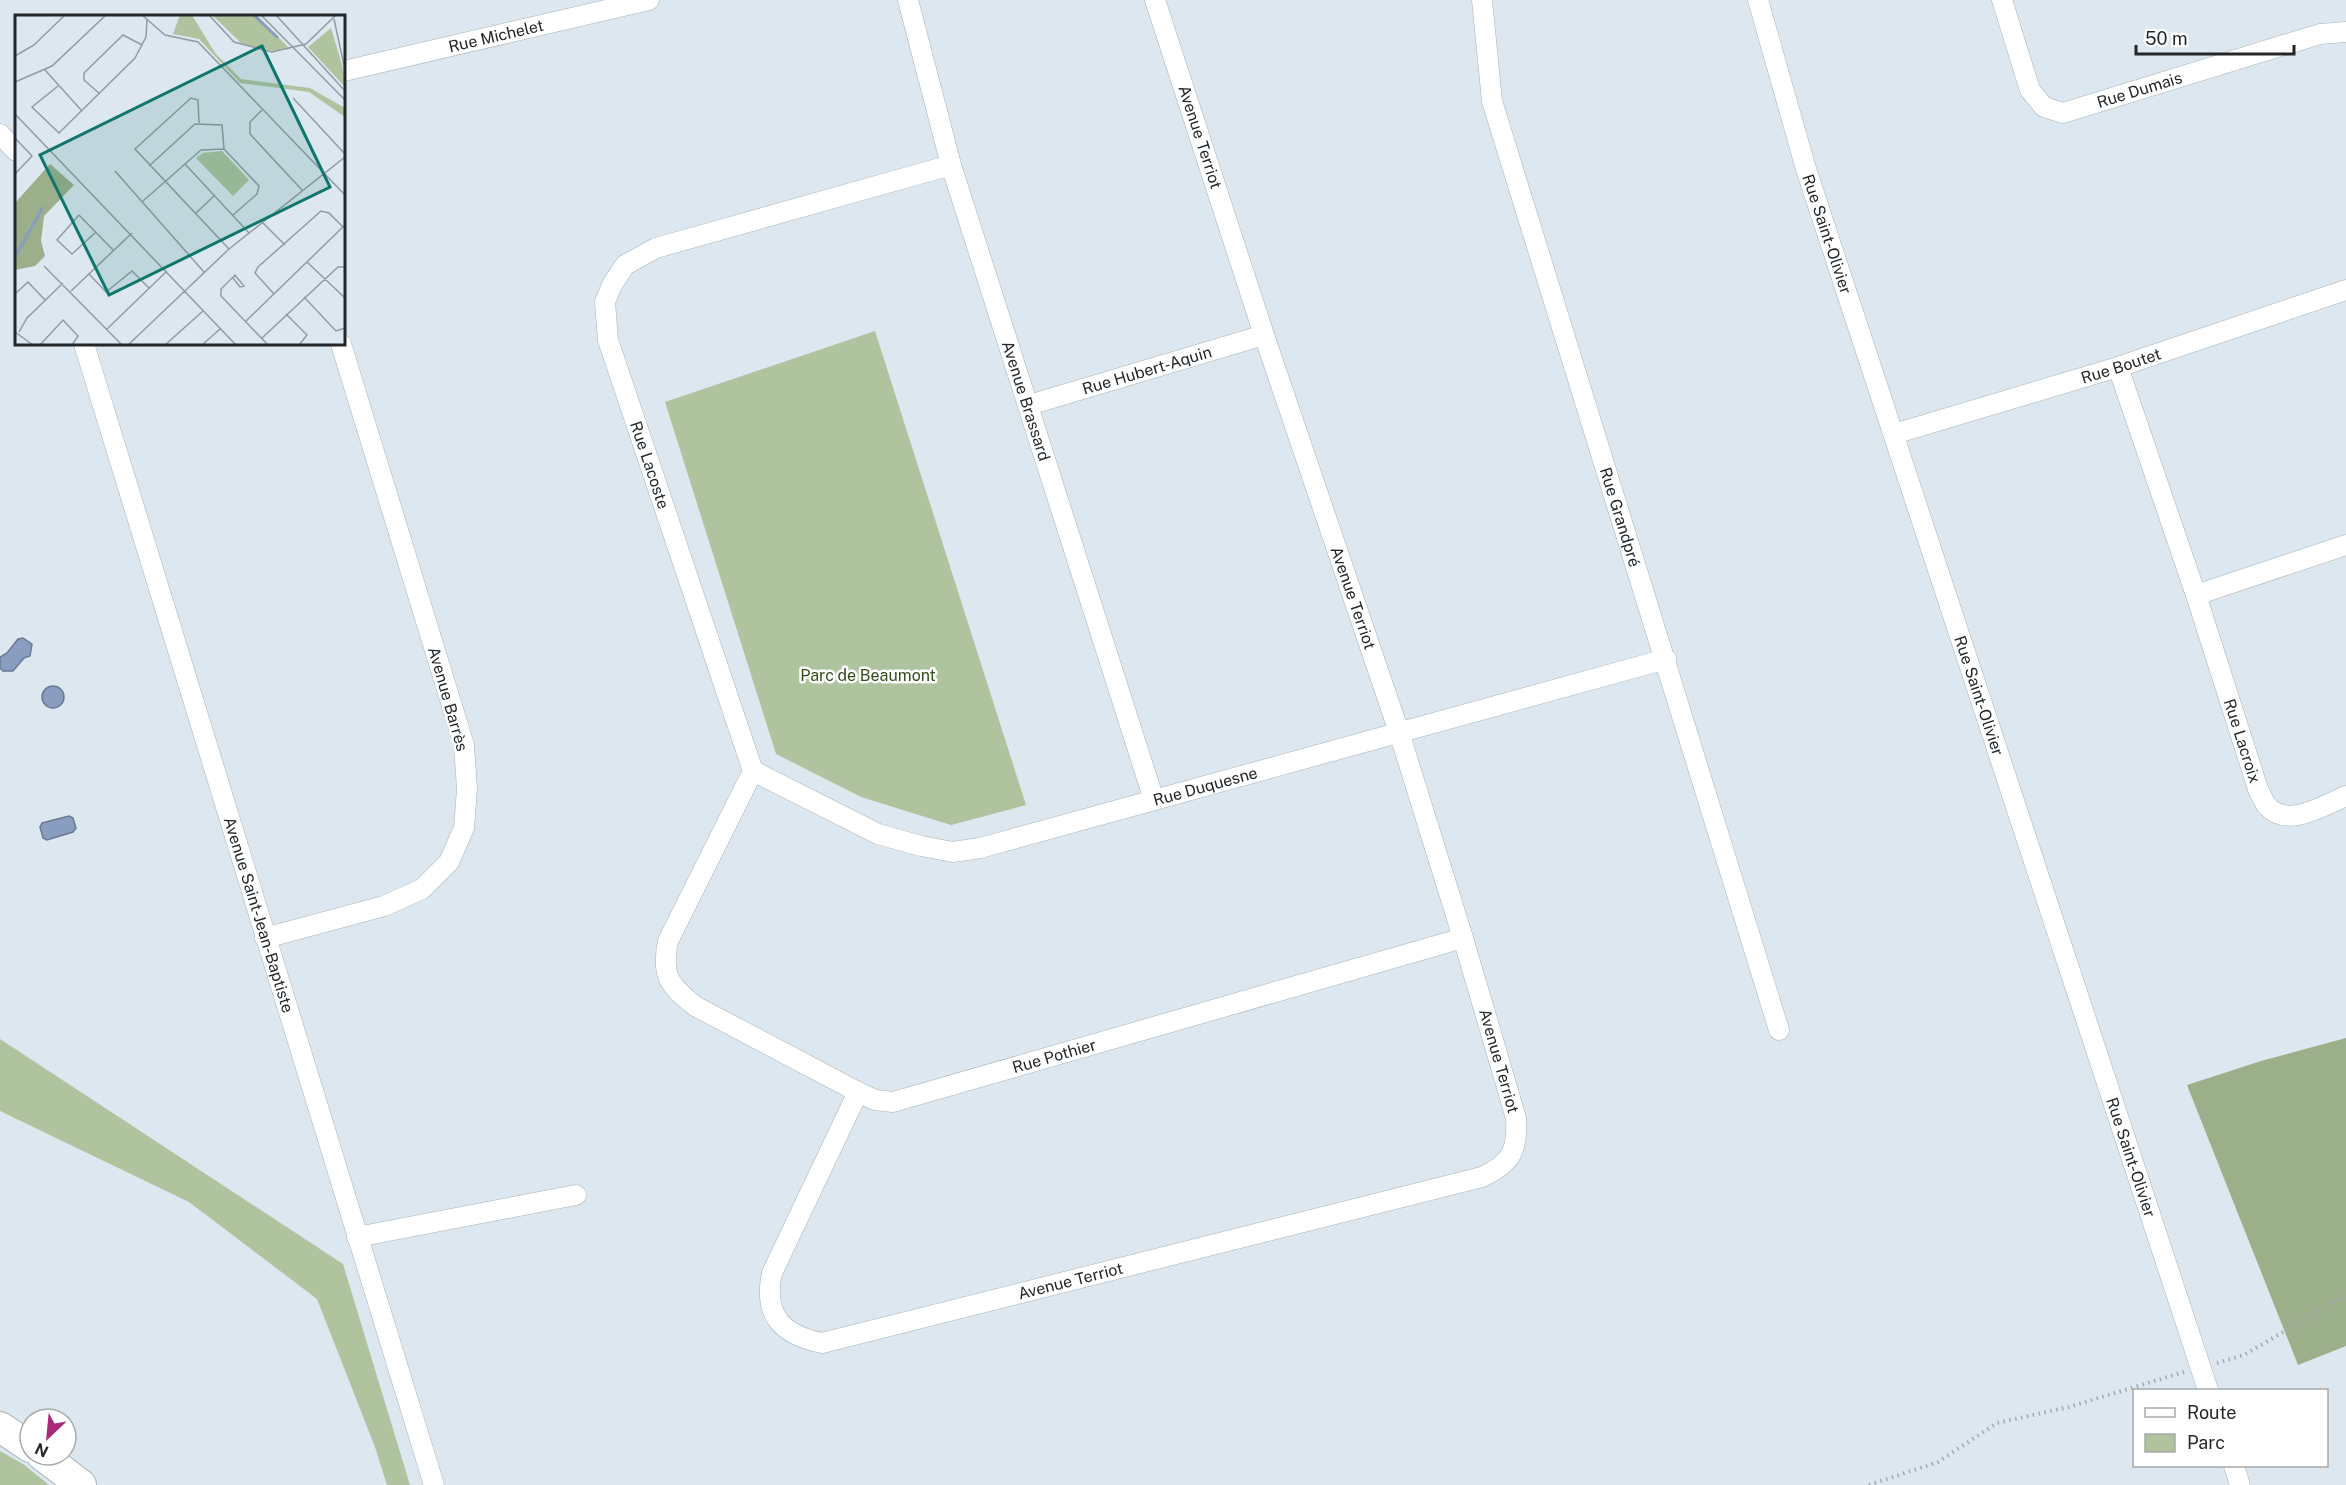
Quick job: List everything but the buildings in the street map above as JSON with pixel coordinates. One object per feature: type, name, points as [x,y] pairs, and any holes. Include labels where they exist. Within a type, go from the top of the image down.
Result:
[{"type":"highway","points":[[0,1427],[18,1439]]},
{"type":"highway","points":[[58,1467],[81,1485]]},
{"type":"street","name":"Rue Michelet","points":[[345,71],[649,0]]},
{"type":"street","name":"Avenue Brassard","points":[[908,0],[951,165],[1155,800]]},
{"type":"street","name":"Avenue Terriot","points":[[858,1092],[772,1273],[768,1290],[770,1305],[777,1319],[791,1332],[805,1339],[822,1342],[1470,1180],[1500,1169],[1510,1155],[1517,1137],[1516,1118],[1399,732],[1264,335],[1155,0]]},
{"type":"street","name":"Rue Grandpré","points":[[1482,0],[1492,100],[1779,1030]]},
{"type":"street","name":"Rue Saint-Olivier","points":[[1758,0],[1806,169],[2208,1389]]},
{"type":"street","name":"Rue Dumais","points":[[2002,0],[2030,90],[2044,107],[2062,113],[2320,34],[2346,32]]},
{"type":"street","name":"Rue Lacoste","points":[[753,771],[608,340],[605,302],[612,285],[625,265],[656,248],[951,165]]},
{"type":"street","name":"Rue Boutet","points":[[1894,434],[2118,366],[2346,290]]},
{"type":"street","name":"Rue Hubert-Aquin","points":[[1029,405],[1264,335]]},
{"type":"street","name":"Avenue Saint-Jean-Baptiste","points":[[84,345],[434,1485]]},
{"type":"street","name":"Avenue Barrès","points":[[265,939],[384,906],[422,889],[449,862],[464,828],[467,789],[464,745],[341,345]]},
{"type":"street","name":"Rue Lacroix","points":[[2118,366],[2196,595],[2258,789],[2267,806],[2289,816],[2302,814],[2346,796]]},
{"type":"street","points":[[2196,595],[2346,545]]},
{"type":"street","name":"Rue Duquesne","points":[[753,771],[878,834],[953,852],[981,848],[1666,659]]},
{"type":"street","name":"Rue Pothier","points":[[753,771],[668,941],[664,960],[669,979],[679,993],[695,1006],[875,1100],[893,1102],[1463,938]]},
{"type":"street","points":[[357,1237],[576,1195]]},
{"type":"street","points":[[2234,1467],[2240,1485]]},
{"type":"path","points":[[1869,1485],[1938,1462],[1996,1423],[2069,1407],[2244,1355],[2346,1295]]},
{"type":"green space","name":"Parc de Beaumont","points":[[875,331],[1026,805],[951,825],[861,797],[776,754],[665,402]]},
{"type":"green space","points":[[2346,1038],[2346,1346],[2298,1365],[2187,1085],[2261,1061]]},
{"type":"green space","points":[[0,1039],[343,1264],[410,1485],[387,1485],[375,1447],[317,1299],[189,1202],[0,1111]]},
{"type":"green space","points":[[0,1451],[18,1461],[18,1467],[27,1467],[49,1485],[0,1485]]},
{"type":"water","points":[[23,638],[32,644],[30,656],[24,658],[13,671],[3,671],[0,668],[0,657],[7,653],[18,639]]},
{"type":"water","points":[[53,686],[61,689],[64,697],[61,705],[53,708],[45,705],[42,697],[45,689]]},
{"type":"water","points":[[69,816],[73,818],[76,828],[73,832],[47,840],[43,838],[40,827],[42,823]]}]
